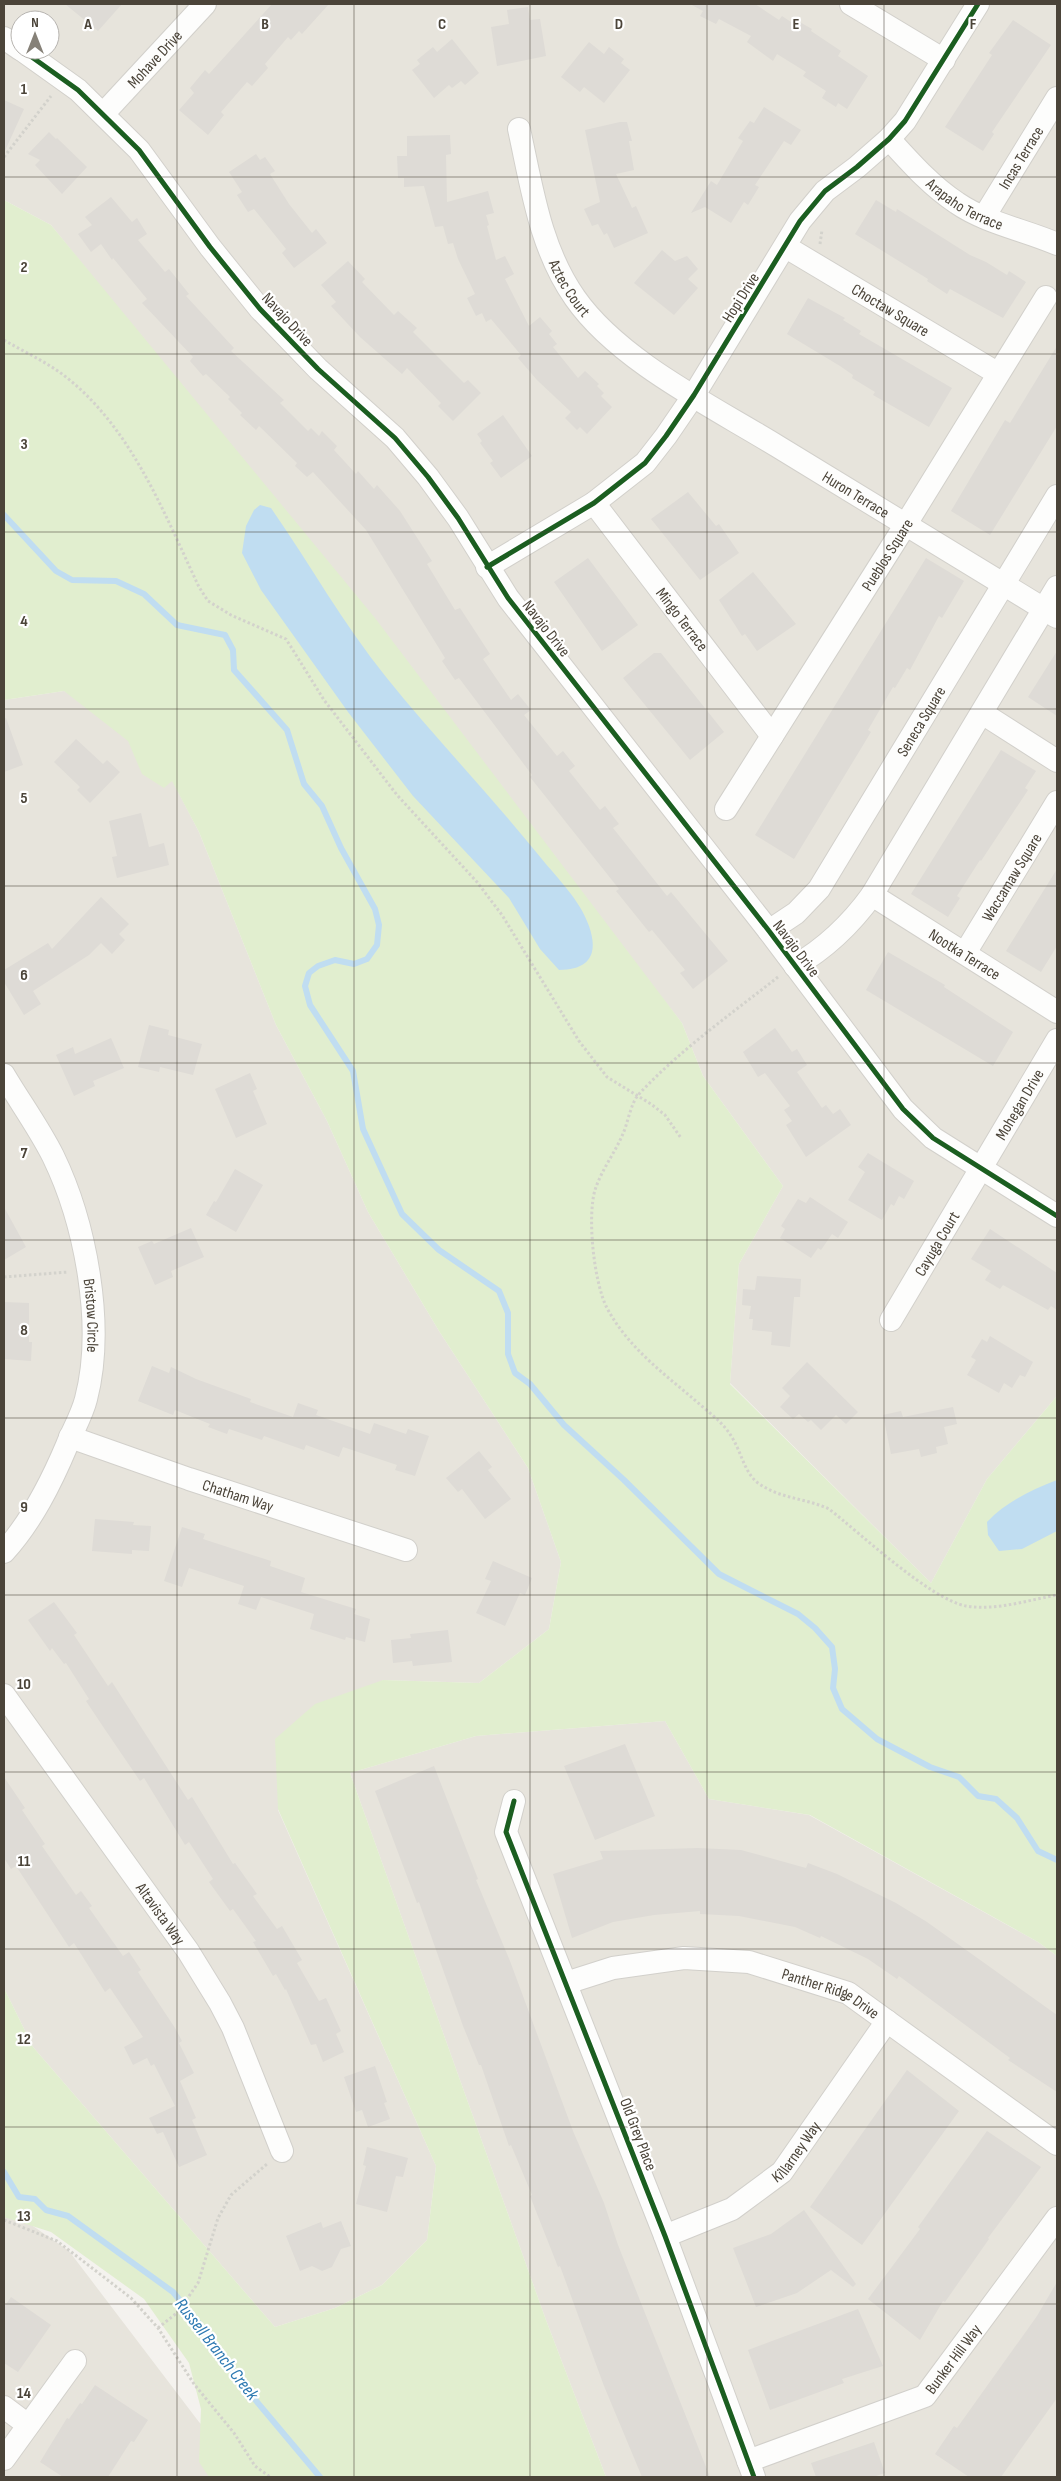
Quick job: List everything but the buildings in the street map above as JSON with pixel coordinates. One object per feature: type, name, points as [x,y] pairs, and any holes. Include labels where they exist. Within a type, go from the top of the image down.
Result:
[{"type":"street","name":"Mohave Drive","points":[[104,113],[206,4]]},
{"type":"street","points":[[851,4],[944,60]]},
{"type":"street","name":"Hopi Drive","points":[[487,567],[594,502],[645,463],[694,395],[786,247],[800,221],[825,191],[889,140],[905,121],[978,4]]},
{"type":"street","name":"Navajo Drive","points":[[37,60],[64,79],[104,113],[139,150],[210,247],[260,309],[318,369],[394,438],[428,477],[458,518],[508,598],[768,931],[903,1109],[933,1138],[1057,1216]]},
{"type":"street","name":"Incas Terrace","points":[[984,217],[1057,98]]},
{"type":"street","name":"Aztec Court","points":[[519,129],[543,235],[557,269],[575,298],[598,326],[626,351],[694,395]]},
{"type":"street","name":"Arapaho Terrace","points":[[889,140],[931,183],[958,204],[984,217],[1057,244]]},
{"type":"street","name":"Choctaw Square","points":[[786,247],[997,373]]},
{"type":"street","name":"Pueblos Square","points":[[726,809],[906,524],[997,373],[1046,297]]},
{"type":"street","name":"Huron Terrace","points":[[694,395],[1050,613]]},
{"type":"street","name":"Seneca Square","points":[[768,931],[796,913],[819,889],[1057,496]]},
{"type":"street","name":"Mingo Terrace","points":[[594,502],[772,736]]},
{"type":"street","points":[[795,966],[816,954],[854,919],[872,895],[982,713],[1050,613],[1057,587]]},
{"type":"street","points":[[982,713],[1057,761]]},
{"type":"street","name":"Waccamaw Square","points":[[965,953],[1057,802]]},
{"type":"street","name":"Nootka Terrace","points":[[872,895],[1057,1012]]},
{"type":"street","name":"Mohegan Drive","points":[[981,1168],[1057,1040]]},
{"type":"street","name":"Bristow Circle","points":[[4,1075],[53,1156],[83,1241],[93,1315],[94,1356],[85,1401],[54,1476],[33,1513],[4,1552]]},
{"type":"street","name":"Cayuga Court","points":[[891,1320],[981,1168]]},
{"type":"street","name":"Chatham Way","points":[[70,1437],[189,1479],[406,1550]]},
{"type":"street","name":"Altavista Way","points":[[4,1695],[188,1951],[220,2003],[234,2028],[282,2151]]},
{"type":"street","name":"Old Grey Place","points":[[514,1801],[506,1832],[664,2236],[751,2469]]},
{"type":"street","name":"Panther Ridge Drive","points":[[566,1983],[613,1968],[684,1958],[749,1962],[848,1993],[1057,2144]]},
{"type":"street","name":"Killarney Way","points":[[664,2236],[732,2209],[782,2172],[887,2021]]},
{"type":"street","name":"Bunker Hill Way","points":[[751,2469],[925,2396],[1057,2218]]},
{"type":"street","points":[[4,2459],[75,2361]]},
{"type":"street","points":[[4,2407],[28,2425]]},
{"type":"path","points":[[4,157],[64,79]]},
{"type":"path","points":[[808,261],[821,242],[824,224]]},
{"type":"path","points":[[4,340],[65,376],[87,396],[121,436],[142,467],[198,587],[208,601],[231,615],[286,639],[324,700],[397,794],[477,882],[502,915],[579,1041],[608,1077],[665,1115],[681,1138]]},
{"type":"path","points":[[795,966],[779,976],[680,1055],[638,1096],[622,1136],[595,1189],[592,1208],[596,1277],[600,1293],[624,1335],[663,1376],[725,1425],[750,1474],[758,1482],[775,1493],[815,1503],[829,1510],[942,1596],[965,1605],[979,1607],[1002,1605],[1057,1595]]},
{"type":"path","points":[[4,1277],[88,1271]]},
{"type":"path","points":[[158,2328],[178,2312],[198,2283],[218,2218],[231,2195],[282,2151]]},
{"type":"path","points":[[4,2220],[57,2241],[131,2298],[158,2328],[194,2384],[234,2433],[255,2466],[270,2477]]},
{"type":"shaded area","points":[[4,4],[1057,4],[1057,1396],[987,1479],[931,1583],[730,1383],[739,1264],[783,1186],[703,1076],[682,1023],[165,366],[51,225],[4,200]]},
{"type":"shaded area","points":[[64,691],[146,730],[199,832],[276,1025],[327,1121],[368,1212],[439,1331],[528,1468],[561,1562],[549,1629],[479,1683],[383,1680],[278,1810],[436,2166],[427,2240],[382,2285],[335,2308],[275,2327],[33,2047],[4,1988],[4,700]]},
{"type":"shaded area","points":[[665,1721],[709,1799],[809,1815],[1038,1942],[1057,1956],[1057,2477],[606,2477],[546,2320],[350,1773],[476,1736]]},
{"type":"shaded area","points":[[4,2206],[69,2251],[199,2422],[255,2477],[4,2477]]},
{"type":"green space","points":[[4,200],[51,225],[375,618],[682,1023],[703,1076],[783,1186],[739,1264],[730,1384],[931,1583],[987,1479],[1057,1396],[1057,1956],[1038,1942],[810,1815],[709,1799],[665,1721],[476,1736],[350,1773],[546,2320],[606,2477],[209,2477],[199,2462],[201,2409],[189,2363],[144,2299],[51,2232],[4,2217],[4,1988],[33,2047],[275,2327],[335,2308],[382,2285],[427,2240],[436,2166],[278,1809],[275,1739],[315,1704],[383,1680],[479,1683],[549,1629],[561,1562],[528,1468],[439,1331],[368,1212],[327,1121],[276,1025],[199,832],[172,781],[164,788],[142,774],[128,741],[64,691],[4,700]]},
{"type":"water","points":[[260,505],[271,508],[370,657],[424,723],[522,835],[580,907],[589,926],[593,945],[592,953],[584,964],[578,967],[559,970],[540,949],[509,898],[413,796],[348,712],[261,590],[242,553],[246,526],[254,510]]},
{"type":"water","points":[[1057,1480],[1057,1531],[1022,1549],[999,1551],[988,1535],[987,1522],[1002,1508],[1019,1497]]},
{"type":"waterway","points":[[4,515],[56,571],[72,580],[116,581],[144,594],[177,625],[225,635],[233,650],[234,670],[287,730],[304,784],[322,806],[341,848],[375,909],[379,925],[377,945],[367,959],[354,964],[335,960],[318,966],[309,973],[305,986],[310,1005],[353,1071],[363,1129],[402,1214],[439,1250],[499,1291],[508,1313],[508,1354],[515,1373],[530,1384],[564,1425],[624,1480],[719,1574],[798,1614],[815,1628],[832,1647],[835,1669],[833,1688],[842,1709],[877,1739],[930,1767],[959,1777],[978,1796],[996,1799],[1017,1818],[1038,1851],[1057,1860]]},
{"type":"waterway","name":"Russell Branch Creek","points":[[4,2172],[19,2197],[35,2199],[46,2210],[68,2216],[173,2292],[207,2333],[242,2384],[320,2477]]},
{"type":"cycle path","points":[[487,567],[594,503],[645,463],[694,395],[800,221],[825,191],[857,167],[889,139],[905,121],[978,4]]},
{"type":"cycle path","points":[[36,60],[78,90],[139,150],[210,247],[260,309],[318,369],[395,438],[428,477],[458,518],[508,598],[769,931],[903,1109],[933,1138],[1057,1216]]},
{"type":"cycle path","points":[[514,1801],[506,1832],[665,2236],[754,2477]]}]
